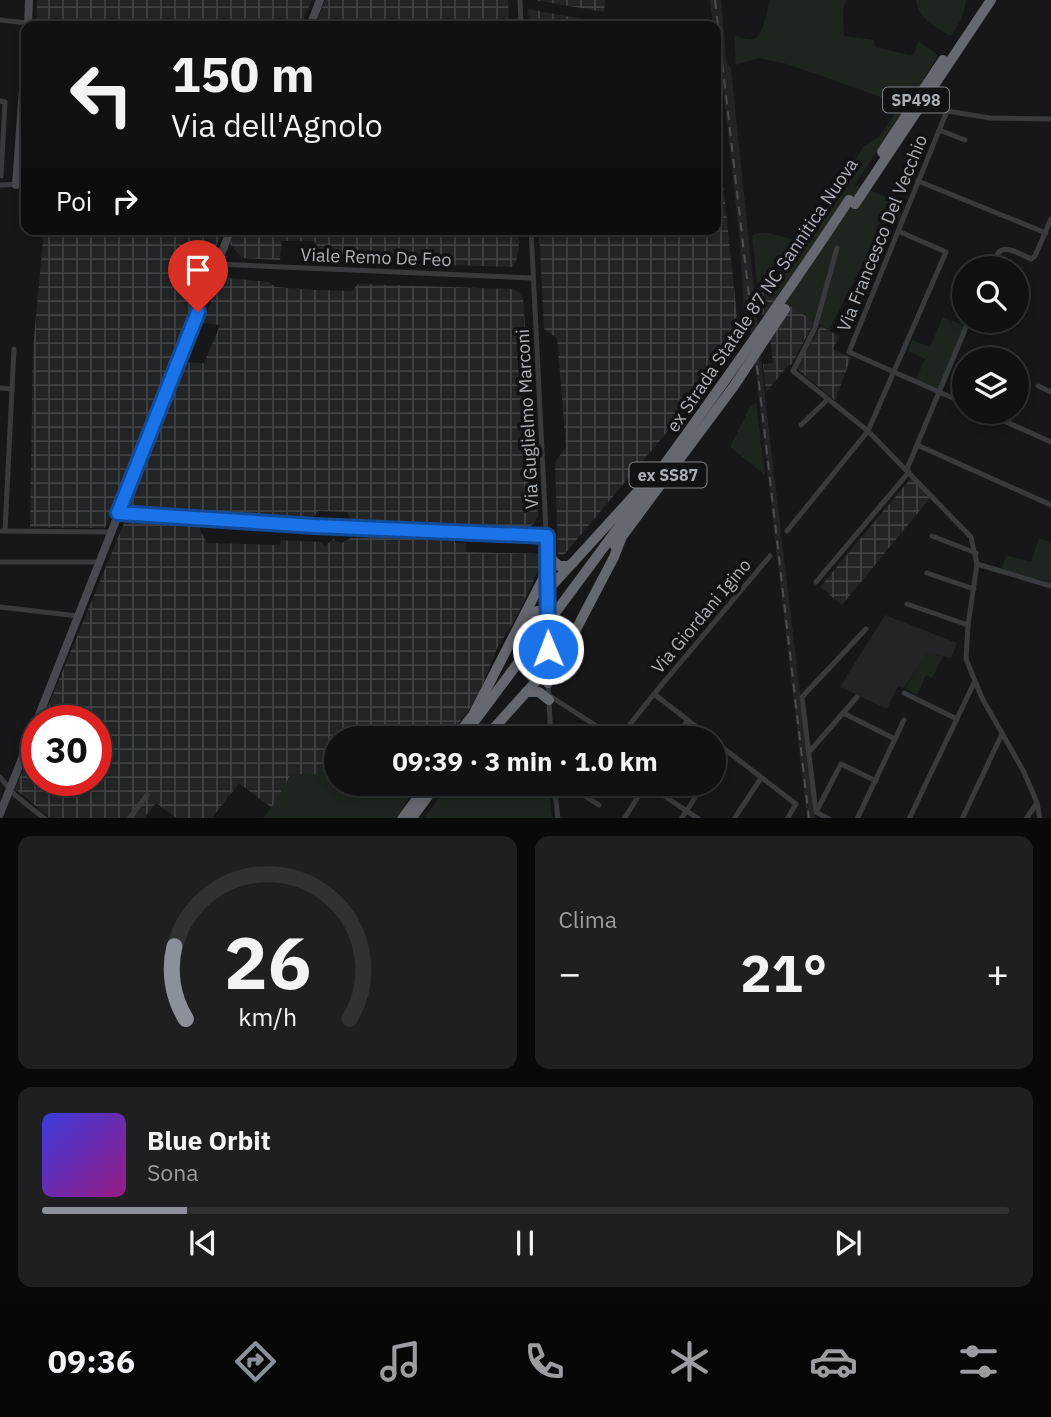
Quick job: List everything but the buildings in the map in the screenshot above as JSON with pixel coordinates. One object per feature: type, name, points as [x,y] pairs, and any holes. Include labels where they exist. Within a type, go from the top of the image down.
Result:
[{"type":"highway","name":"ex Strada Statale 87 NC Sannitica Nuova","points":[[479,726],[734,386],[984,0]]},
{"type":"highway","name":"ex Strada Statale 87 NC Sannitica Nuova","points":[[471,726],[676,451],[991,0]]},
{"type":"highway","points":[[547,592],[676,451]]},
{"type":"highway","points":[[526,692],[549,692],[622,536]]},
{"type":"highway","points":[[548,556],[563,567],[575,561]]},
{"type":"highway","points":[[464,726],[548,569]]},
{"type":"highway","points":[[525,615],[537,611],[548,615]]},
{"type":"highway","points":[[548,645],[567,643],[573,636]]},
{"type":"highway","points":[[496,726],[548,668]]},
{"type":"highway","points":[[402,818],[419,796]]},
{"type":"highway","points":[[413,815],[428,796]]},
{"type":"highway","points":[[413,815],[431,796]]},
{"type":"street","points":[[28,21],[29,0]]},
{"type":"street","points":[[312,21],[320,0]]},
{"type":"street","points":[[520,0],[521,21]]},
{"type":"street","points":[[0,20],[21,23]]},
{"type":"street","points":[[0,101],[5,102],[1,176]]},
{"type":"street","name":"Via Francesco Del Vecchio","points":[[952,398],[849,352],[947,111],[990,118],[1051,119]]},
{"type":"street","points":[[16,185],[21,116]]},
{"type":"street","points":[[939,130],[965,140]]},
{"type":"street","points":[[918,181],[1046,233]]},
{"type":"street","points":[[0,185],[21,184]]},
{"type":"street","points":[[1029,258],[1035,256],[1051,219]]},
{"type":"street","points":[[787,531],[868,431],[946,252],[898,230]]},
{"type":"street","points":[[0,814],[229,235]]},
{"type":"street","name":"Via Guglielmo Marconi","points":[[531,235],[548,556],[550,726]]},
{"type":"street","points":[[836,248],[815,328],[793,371],[868,431],[971,537],[977,564],[968,625],[967,659],[974,684],[1024,772],[1040,818]]},
{"type":"street","points":[[995,256],[1002,249],[1025,256]]},
{"type":"street","name":"Viale Remo De Feo","points":[[217,264],[533,278]]},
{"type":"street","points":[[817,582],[908,470],[964,333]]},
{"type":"street","points":[[14,349],[9,475],[2,531],[111,532]]},
{"type":"street","points":[[1038,386],[1051,392]]},
{"type":"street","points":[[0,388],[12,389]]},
{"type":"street","points":[[801,425],[827,400]]},
{"type":"street","points":[[1011,424],[1051,442]]},
{"type":"street","points":[[0,443],[10,443]]},
{"type":"street","points":[[917,445],[1051,505]]},
{"type":"street","points":[[0,475],[9,475]]},
{"type":"street","points":[[118,513],[315,526],[547,536]]},
{"type":"street","points":[[932,536],[976,553]]},
{"type":"street","name":"Via Giordani Igino","points":[[627,726],[769,556]]},
{"type":"street","points":[[0,562],[99,562]]},
{"type":"street","points":[[977,564],[1051,586]]},
{"type":"street","points":[[927,573],[974,589]]},
{"type":"street","points":[[907,604],[968,625]]},
{"type":"street","points":[[0,607],[78,616]]},
{"type":"street","points":[[816,812],[802,697],[866,629]]},
{"type":"street","points":[[909,818],[974,684]]},
{"type":"street","points":[[549,692],[599,726]]},
{"type":"street","points":[[904,693],[957,719]]},
{"type":"street","points":[[654,694],[695,726]]},
{"type":"street","points":[[810,751],[857,697]]},
{"type":"street","points":[[843,713],[895,739]]},
{"type":"street","points":[[684,726],[688,720]]},
{"type":"street","points":[[857,818],[904,720]]},
{"type":"street","points":[[962,818],[1002,734]]},
{"type":"street","points":[[727,752],[796,804],[787,818]]},
{"type":"street","points":[[816,812],[841,764],[876,781]]},
{"type":"street","points":[[0,777],[10,790],[45,818]]},
{"type":"street","points":[[734,818],[761,778]]},
{"type":"street","points":[[129,818],[148,795]]},
{"type":"street","points":[[555,796],[558,818]]},
{"type":"street","points":[[584,796],[599,806]]},
{"type":"street","points":[[624,818],[638,796]]},
{"type":"street","points":[[664,796],[699,818]]},
{"type":"street","points":[[681,818],[696,796]]},
{"type":"street","points":[[1026,818],[1037,803]]},
{"type":"street","points":[[816,812],[829,818]]},
{"type":"shaded area","points":[[37,0],[312,0],[303,21],[36,21]]},
{"type":"shaded area","points":[[325,0],[508,0],[509,21],[317,21]]},
{"type":"shaded area","points":[[534,0],[605,0],[604,12]]},
{"type":"shaded area","points":[[710,0],[721,0],[727,64],[731,68],[766,406],[815,818],[807,818],[749,313],[744,313],[740,242],[721,70],[721,21],[712,21]]},
{"type":"shaded area","points":[[770,0],[846,0],[843,11],[844,36],[874,40],[875,47],[910,55],[914,53],[919,41],[938,55],[912,100],[855,184],[905,205],[898,224],[882,218],[866,258],[829,330],[757,286],[752,235],[764,233],[804,241],[863,147],[879,136],[901,106],[787,64],[759,58],[736,65],[734,35],[744,39],[757,37],[761,32]]},
{"type":"shaded area","points":[[916,0],[966,0],[961,19],[951,36],[924,17]]},
{"type":"shaded area","points":[[528,9],[592,21],[529,21]]},
{"type":"shaded area","points":[[721,164],[740,345],[563,556],[558,554],[555,462],[566,447],[557,338],[544,329],[539,235],[721,235]]},
{"type":"shaded area","points":[[43,235],[221,235],[105,528],[30,527],[33,349]]},
{"type":"shaded area","points":[[234,235],[519,235],[516,262],[512,267],[330,261],[317,255],[316,243],[313,241],[282,241],[280,260],[242,258],[230,244]]},
{"type":"shaded area","points":[[220,277],[269,282],[275,287],[317,290],[352,291],[358,284],[512,289],[519,292],[523,299],[538,516],[534,524],[524,530],[352,522],[347,512],[318,511],[311,520],[280,519],[277,515],[269,518],[232,516],[228,513],[220,516],[133,511],[129,507],[183,362],[204,363],[220,325],[203,323]]},
{"type":"shaded area","points":[[757,286],[779,297],[814,322],[792,364],[766,392],[763,364],[773,363],[767,314],[758,315]]},
{"type":"shaded area","points":[[943,317],[952,321],[952,333],[962,333],[956,347],[952,347],[952,356],[938,389],[916,379],[925,359],[908,351],[912,340],[930,347]]},
{"type":"shaded area","points":[[821,326],[839,336],[833,349],[851,358],[835,400],[796,368]]},
{"type":"shaded area","points":[[756,402],[765,475],[730,447],[750,407]]},
{"type":"shaded area","points":[[911,478],[930,498],[842,605],[820,587]]},
{"type":"shaded area","points":[[139,519],[196,522],[207,543],[280,545],[281,540],[321,542],[325,546],[333,539],[341,543],[351,538],[366,537],[367,531],[455,536],[455,543],[466,543],[466,552],[543,554],[543,565],[540,566],[517,616],[497,648],[478,697],[457,726],[324,726],[324,774],[291,775],[272,808],[239,783],[212,818],[176,818],[156,803],[144,818],[50,818],[23,796],[112,796],[112,705],[49,705],[124,523]]},
{"type":"shaded area","points":[[1039,538],[1051,543],[1051,583],[1002,569],[1006,555],[1031,562]]},
{"type":"shaded area","points":[[885,615],[957,643],[951,658],[927,653],[904,688],[898,686],[887,709],[840,687]]},
{"type":"shaded area","points":[[927,652],[943,657],[932,678],[926,675],[917,695],[905,688]]},
{"type":"shaded area","points":[[21,774],[21,794],[15,789]]},
{"type":"shaded area","points":[[324,774],[324,796],[410,796],[396,818],[263,818],[291,775]]},
{"type":"shaded area","points":[[440,796],[550,796],[552,818],[424,818]]},
{"type":"railway","points":[[715,0],[717,21]]},
{"type":"railway","points":[[721,52],[809,818]]},
{"type":"route","points":[[198,312],[118,513],[315,526],[547,536],[548,649]]}]
